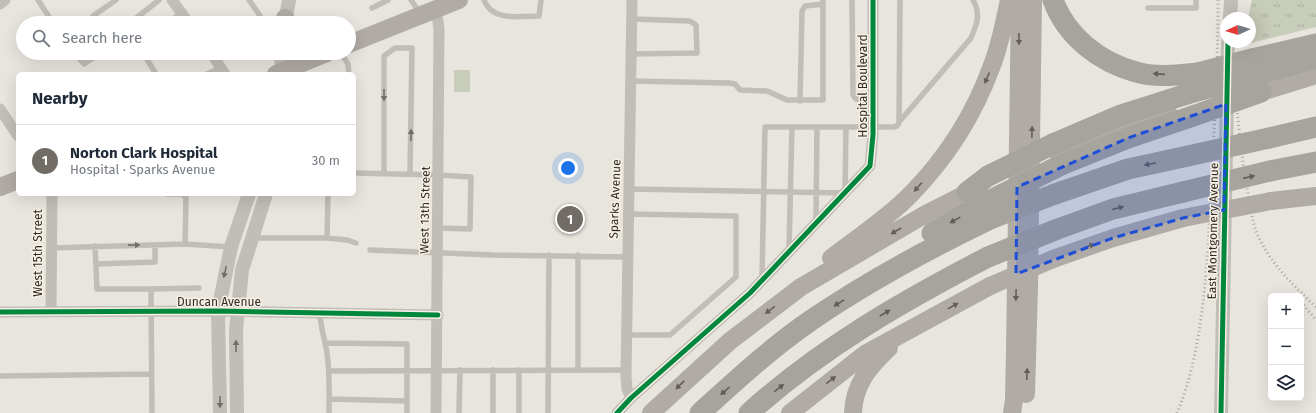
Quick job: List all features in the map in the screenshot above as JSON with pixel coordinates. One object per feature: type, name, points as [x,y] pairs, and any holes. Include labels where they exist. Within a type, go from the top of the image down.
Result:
[{"type":"highway","points":[[1053,0],[1058,14],[1081,43],[1109,62],[1137,73],[1170,75],[1198,73],[1256,75],[1316,58]]},
{"type":"highway","points":[[700,413],[745,372],[810,321],[908,260],[989,195],[1057,154],[1128,138],[1316,44]]},
{"type":"highway","points":[[966,192],[989,195],[1055,194],[1128,169],[1316,127]]},
{"type":"highway","points":[[749,413],[809,365],[865,325],[933,286],[988,257],[1113,209],[1270,171],[1316,162]]},
{"type":"main road","points":[[356,41],[458,0]]},
{"type":"main road","points":[[801,287],[813,271],[872,227],[912,194],[946,152],[977,101],[992,67],[1000,42],[1009,0]]},
{"type":"main road","points":[[1012,413],[1014,400],[1015,352],[1020,0]]},
{"type":"main road","points":[[1024,413],[1027,387],[1033,0]]},
{"type":"main road","points":[[282,72],[311,60]]},
{"type":"main road","points":[[1256,75],[1316,75]]},
{"type":"main road","points":[[0,187],[16,181]]},
{"type":"main road","points":[[651,413],[730,341],[801,287],[966,192]]},
{"type":"main road","points":[[790,413],[865,354],[990,286],[1052,259],[1113,238],[1183,218],[1271,201],[1316,196]]},
{"type":"main road","points":[[853,413],[857,388],[869,368],[896,342],[918,324]]},
{"type":"street","points":[[0,4],[5,0]]},
{"type":"street","points":[[172,0],[184,16]]},
{"type":"street","points":[[287,16],[289,0]]},
{"type":"street","name":"Sparks Avenue","points":[[631,398],[627,389],[626,336],[632,0]]},
{"type":"street","name":"Hospital Boulevard","points":[[846,192],[870,166],[872,159],[873,0]]},
{"type":"street","points":[[1230,12],[1231,0]]},
{"type":"street","name":"West 13th Street","points":[[428,11],[439,29],[438,315],[436,413]]},
{"type":"street","name":"East Montgomery Avenue","points":[[1221,413],[1228,48]]},
{"type":"street","points":[[217,60],[223,70]]},
{"type":"street","points":[[280,72],[281,60]]},
{"type":"street","points":[[0,110],[16,133]]},
{"type":"street","points":[[617,413],[631,398],[762,281],[846,192]]},
{"type":"street","name":"West 15th Street","points":[[51,312],[52,196]]},
{"type":"street","points":[[220,413],[218,311],[231,247],[248,196]]},
{"type":"street","points":[[237,413],[237,312],[242,270],[265,196]]},
{"type":"street","name":"Duncan Avenue","points":[[0,312],[218,311],[438,315]]},
{"type":"lane","points":[[38,0],[48,16]]},
{"type":"lane","points":[[93,16],[116,0]]},
{"type":"lane","points":[[139,16],[159,0]]},
{"type":"lane","points":[[249,0],[260,16]]},
{"type":"lane","points":[[372,8],[388,0]]},
{"type":"lane","points":[[411,0],[428,11]]},
{"type":"lane","points":[[484,0],[493,13],[506,17],[539,16],[541,0]]},
{"type":"lane","points":[[852,0],[853,96],[856,99],[873,102]]},
{"type":"lane","points":[[899,123],[900,0]]},
{"type":"lane","points":[[762,281],[765,127],[873,128],[897,126],[970,38],[977,24],[978,8],[973,0]]},
{"type":"lane","points":[[1148,8],[1196,8],[1196,0]]},
{"type":"lane","points":[[631,81],[729,83],[735,84],[740,90],[767,91],[787,100],[800,100],[823,100],[823,2],[805,6],[802,11],[800,100]]},
{"type":"lane","points":[[177,16],[182,13]]},
{"type":"lane","points":[[631,54],[697,53],[696,26],[690,21],[632,18]]},
{"type":"lane","points":[[384,174],[384,56],[395,48],[412,48],[410,174]]},
{"type":"lane","points":[[80,60],[84,64],[90,60]]},
{"type":"lane","points":[[147,60],[155,72]]},
{"type":"lane","points":[[341,60],[348,64],[349,72]]},
{"type":"lane","points":[[789,252],[792,127]]},
{"type":"lane","points":[[816,224],[817,127]]},
{"type":"lane","points":[[629,190],[846,192],[846,127]]},
{"type":"lane","points":[[356,173],[439,174],[471,177],[470,228],[438,228]]},
{"type":"lane","points":[[184,196],[186,198],[185,244]]},
{"type":"lane","points":[[327,238],[328,196]]},
{"type":"lane","points":[[626,336],[670,335],[736,277],[736,216],[628,214]]},
{"type":"lane","points":[[252,238],[327,238],[356,242]]},
{"type":"lane","points":[[51,248],[155,244],[231,247]]},
{"type":"lane","points":[[96,264],[155,262],[155,244]]},
{"type":"lane","points":[[95,246],[97,289],[199,288]]},
{"type":"lane","points":[[370,250],[627,257]]},
{"type":"lane","points":[[548,413],[549,255]]},
{"type":"lane","points":[[578,255],[578,370]]},
{"type":"lane","points":[[151,289],[152,413]]},
{"type":"lane","points":[[320,313],[320,323],[326,342],[330,372],[329,413]]},
{"type":"lane","points":[[326,342],[407,344],[407,413]]},
{"type":"lane","points":[[459,413],[460,370]]},
{"type":"lane","points":[[493,370],[493,413]]},
{"type":"lane","points":[[519,370],[520,413]]},
{"type":"lane","points":[[330,372],[626,370]]},
{"type":"lane","points":[[0,376],[152,374]]},
{"type":"lane","points":[[329,399],[407,401]]},
{"type":"highlighted area","points":[[1226,104],[1224,210],[1183,218],[1113,238],[1016,274],[1017,187],[1128,138]]},
{"type":"green space","points":[[1252,0],[1316,0],[1316,27],[1256,42],[1256,12],[1249,12]]},
{"type":"green space","points":[[454,70],[470,70],[470,92],[454,92]]},
{"type":"railway","points":[[1177,413],[1186,388],[1199,334],[1206,277],[1216,97],[1218,0]]},
{"type":"railway","points":[[1227,48],[1233,79],[1242,155],[1255,228],[1265,250],[1271,259],[1292,284],[1316,307]]},
{"type":"railway","points":[[1304,306],[1316,320]]},
{"type":"cycle path","points":[[617,413],[631,398],[750,293],[870,166],[873,135],[873,0]]},
{"type":"cycle path","points":[[1221,413],[1228,48]]},
{"type":"cycle path","points":[[0,312],[218,311],[438,315]]},
{"type":"place","name":"Norton Clark Hospital","points":[[570,219]]}]
